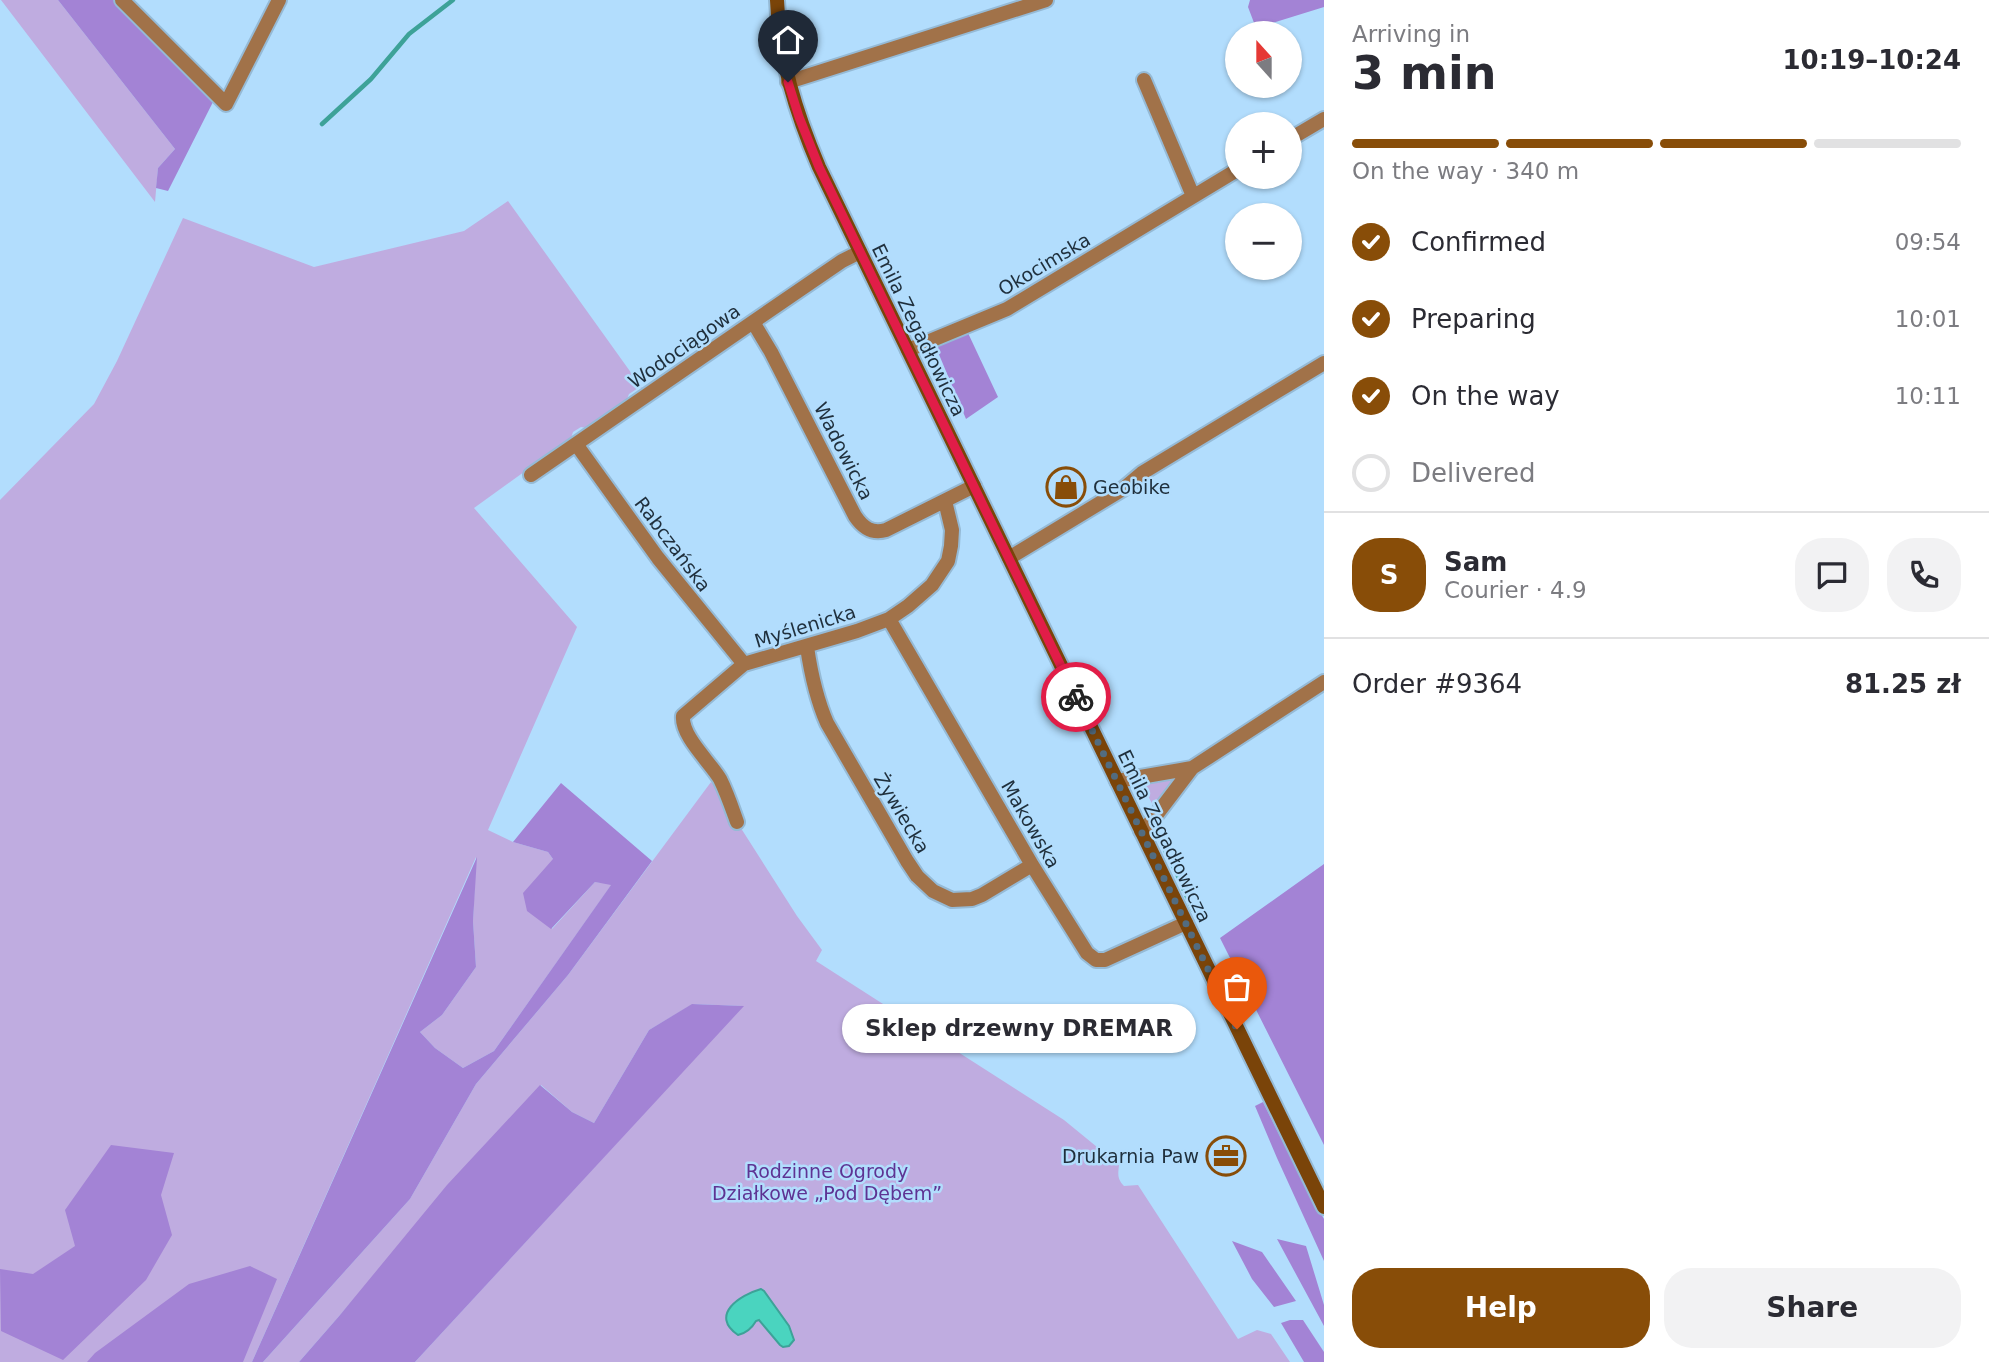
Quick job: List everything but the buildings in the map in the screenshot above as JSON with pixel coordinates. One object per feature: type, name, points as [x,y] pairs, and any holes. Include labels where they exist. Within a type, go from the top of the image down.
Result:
[{"type":"main road","name":"Emila Zegadłowicza","points":[[777,0],[781,50],[788,82],[819,167],[1324,1207]]},
{"type":"street","points":[[122,0],[226,104],[279,0]]},
{"type":"street","points":[[788,82],[1046,0]]},
{"type":"street","points":[[1144,80],[1193,196]]},
{"type":"street","points":[[1302,132],[1324,119]]},
{"type":"street","name":"Okocimska","points":[[908,350],[1007,309],[1225,177]]},
{"type":"street","name":"Wodociągowa","points":[[531,475],[842,261],[860,252]]},
{"type":"street","name":"Wadowicka","points":[[753,322],[861,524],[871,531],[880,532],[974,486]]},
{"type":"street","points":[[1009,558],[1324,363]]},
{"type":"street","name":"Rabczańska","points":[[576,444],[658,558],[744,664]]},
{"type":"street","name":"Myślenicka","points":[[737,822],[719,778],[687,731],[682,720],[686,712],[744,664],[807,647],[890,619],[924,592],[948,561],[952,530],[945,501]]},
{"type":"street","name":"Makowska","points":[[890,619],[1032,865],[1087,953],[1096,960],[1112,958],[1186,923]]},
{"type":"street","name":"Żywiecka","points":[[807,647],[815,694],[827,723],[907,861],[926,886],[952,900],[972,899],[1032,865]]},
{"type":"street","points":[[1141,831],[1151,822],[1192,768],[1324,682]]},
{"type":"street","points":[[1117,781],[1192,768]]},
{"type":"green space","points":[[1,0],[58,0],[175,149],[158,168],[155,202]]},
{"type":"green space","points":[[508,201],[642,388],[629,394],[627,399],[586,428],[581,427],[573,432],[571,438],[474,508],[577,627],[488,830],[513,842],[548,852],[553,859],[552,929],[595,882],[612,884],[494,1051],[463,1068],[435,1048],[420,1032],[442,1015],[476,967],[473,921],[476,857],[252,1362],[0,1362],[0,500],[94,404],[117,361],[183,218],[314,267],[464,231]]},
{"type":"green space","points":[[1178,775],[1155,809],[1140,781]]},
{"type":"green space","name":"Rodzinne Ogrody Działkowe „Pod Dębem”","points":[[711,782],[729,799],[737,822],[822,950],[816,961],[1064,1120],[1119,1165],[1119,1176],[1124,1186],[1138,1185],[1238,1339],[1257,1330],[1271,1334],[1290,1362],[415,1362],[743,1006],[693,1004],[649,1030],[594,1123],[572,1112],[541,1085],[299,1362],[263,1362],[410,1199],[476,1084],[568,975]]},
{"type":"shaded area","points":[[58,0],[115,0],[214,100],[168,191],[156,188],[158,168],[175,149]]},
{"type":"shaded area","points":[[1250,0],[1324,0],[1324,7],[1279,21],[1253,21],[1248,7]]},
{"type":"shaded area","points":[[968,333],[998,397],[966,419],[935,345]]},
{"type":"shaded area","points":[[561,783],[652,861],[568,975],[476,1084],[410,1199],[263,1362],[252,1362],[477,857],[473,921],[476,967],[442,1015],[420,1032],[435,1048],[463,1068],[494,1051],[611,885],[595,882],[551,929],[527,911],[523,893],[553,859],[548,852],[513,842]]},
{"type":"shaded area","points":[[1324,864],[1324,1145],[1220,938]]},
{"type":"shaded area","points":[[692,1004],[744,1006],[415,1362],[299,1362],[447,1185],[540,1085],[572,1112],[594,1123],[649,1030]]},
{"type":"shaded area","points":[[1263,1102],[1324,1219],[1324,1261],[1255,1106]]},
{"type":"shaded area","points":[[111,1145],[174,1153],[161,1195],[172,1235],[146,1280],[63,1360],[1,1331],[0,1269],[33,1274],[75,1246],[65,1210]]},
{"type":"shaded area","points":[[1277,1239],[1306,1246],[1324,1305],[1324,1326]]},
{"type":"shaded area","points":[[1232,1241],[1262,1252],[1296,1301],[1274,1307],[1252,1279]]},
{"type":"shaded area","points":[[250,1266],[277,1279],[243,1362],[87,1362],[95,1353],[189,1284]]},
{"type":"shaded area","points":[[761,1289],[789,1326],[794,1340],[789,1346],[780,1345],[759,1320],[747,1332],[738,1335],[726,1320],[727,1313],[737,1301]]},
{"type":"shaded area","points":[[1303,1320],[1324,1352],[1324,1362],[1304,1362],[1281,1323]]},
{"type":"waterway","points":[[322,124],[371,79],[409,34],[453,0]]},
{"type":"waterway","points":[[1161,842],[1179,878]]},
{"type":"waterway","points":[[1183,888],[1193,910]]},
{"type":"way so far","points":[[1076,697],[1237,1029]]},
{"type":"place","name":"Geobike","points":[[1066,487]]},
{"type":"place","name":"Sklep drzewny DREMAR","points":[[1237,1029]]},
{"type":"place","name":"Drukarnia Paw","points":[[1226,1156]]},
{"type":"route","points":[[788,82],[819,167],[1076,697]]}]
